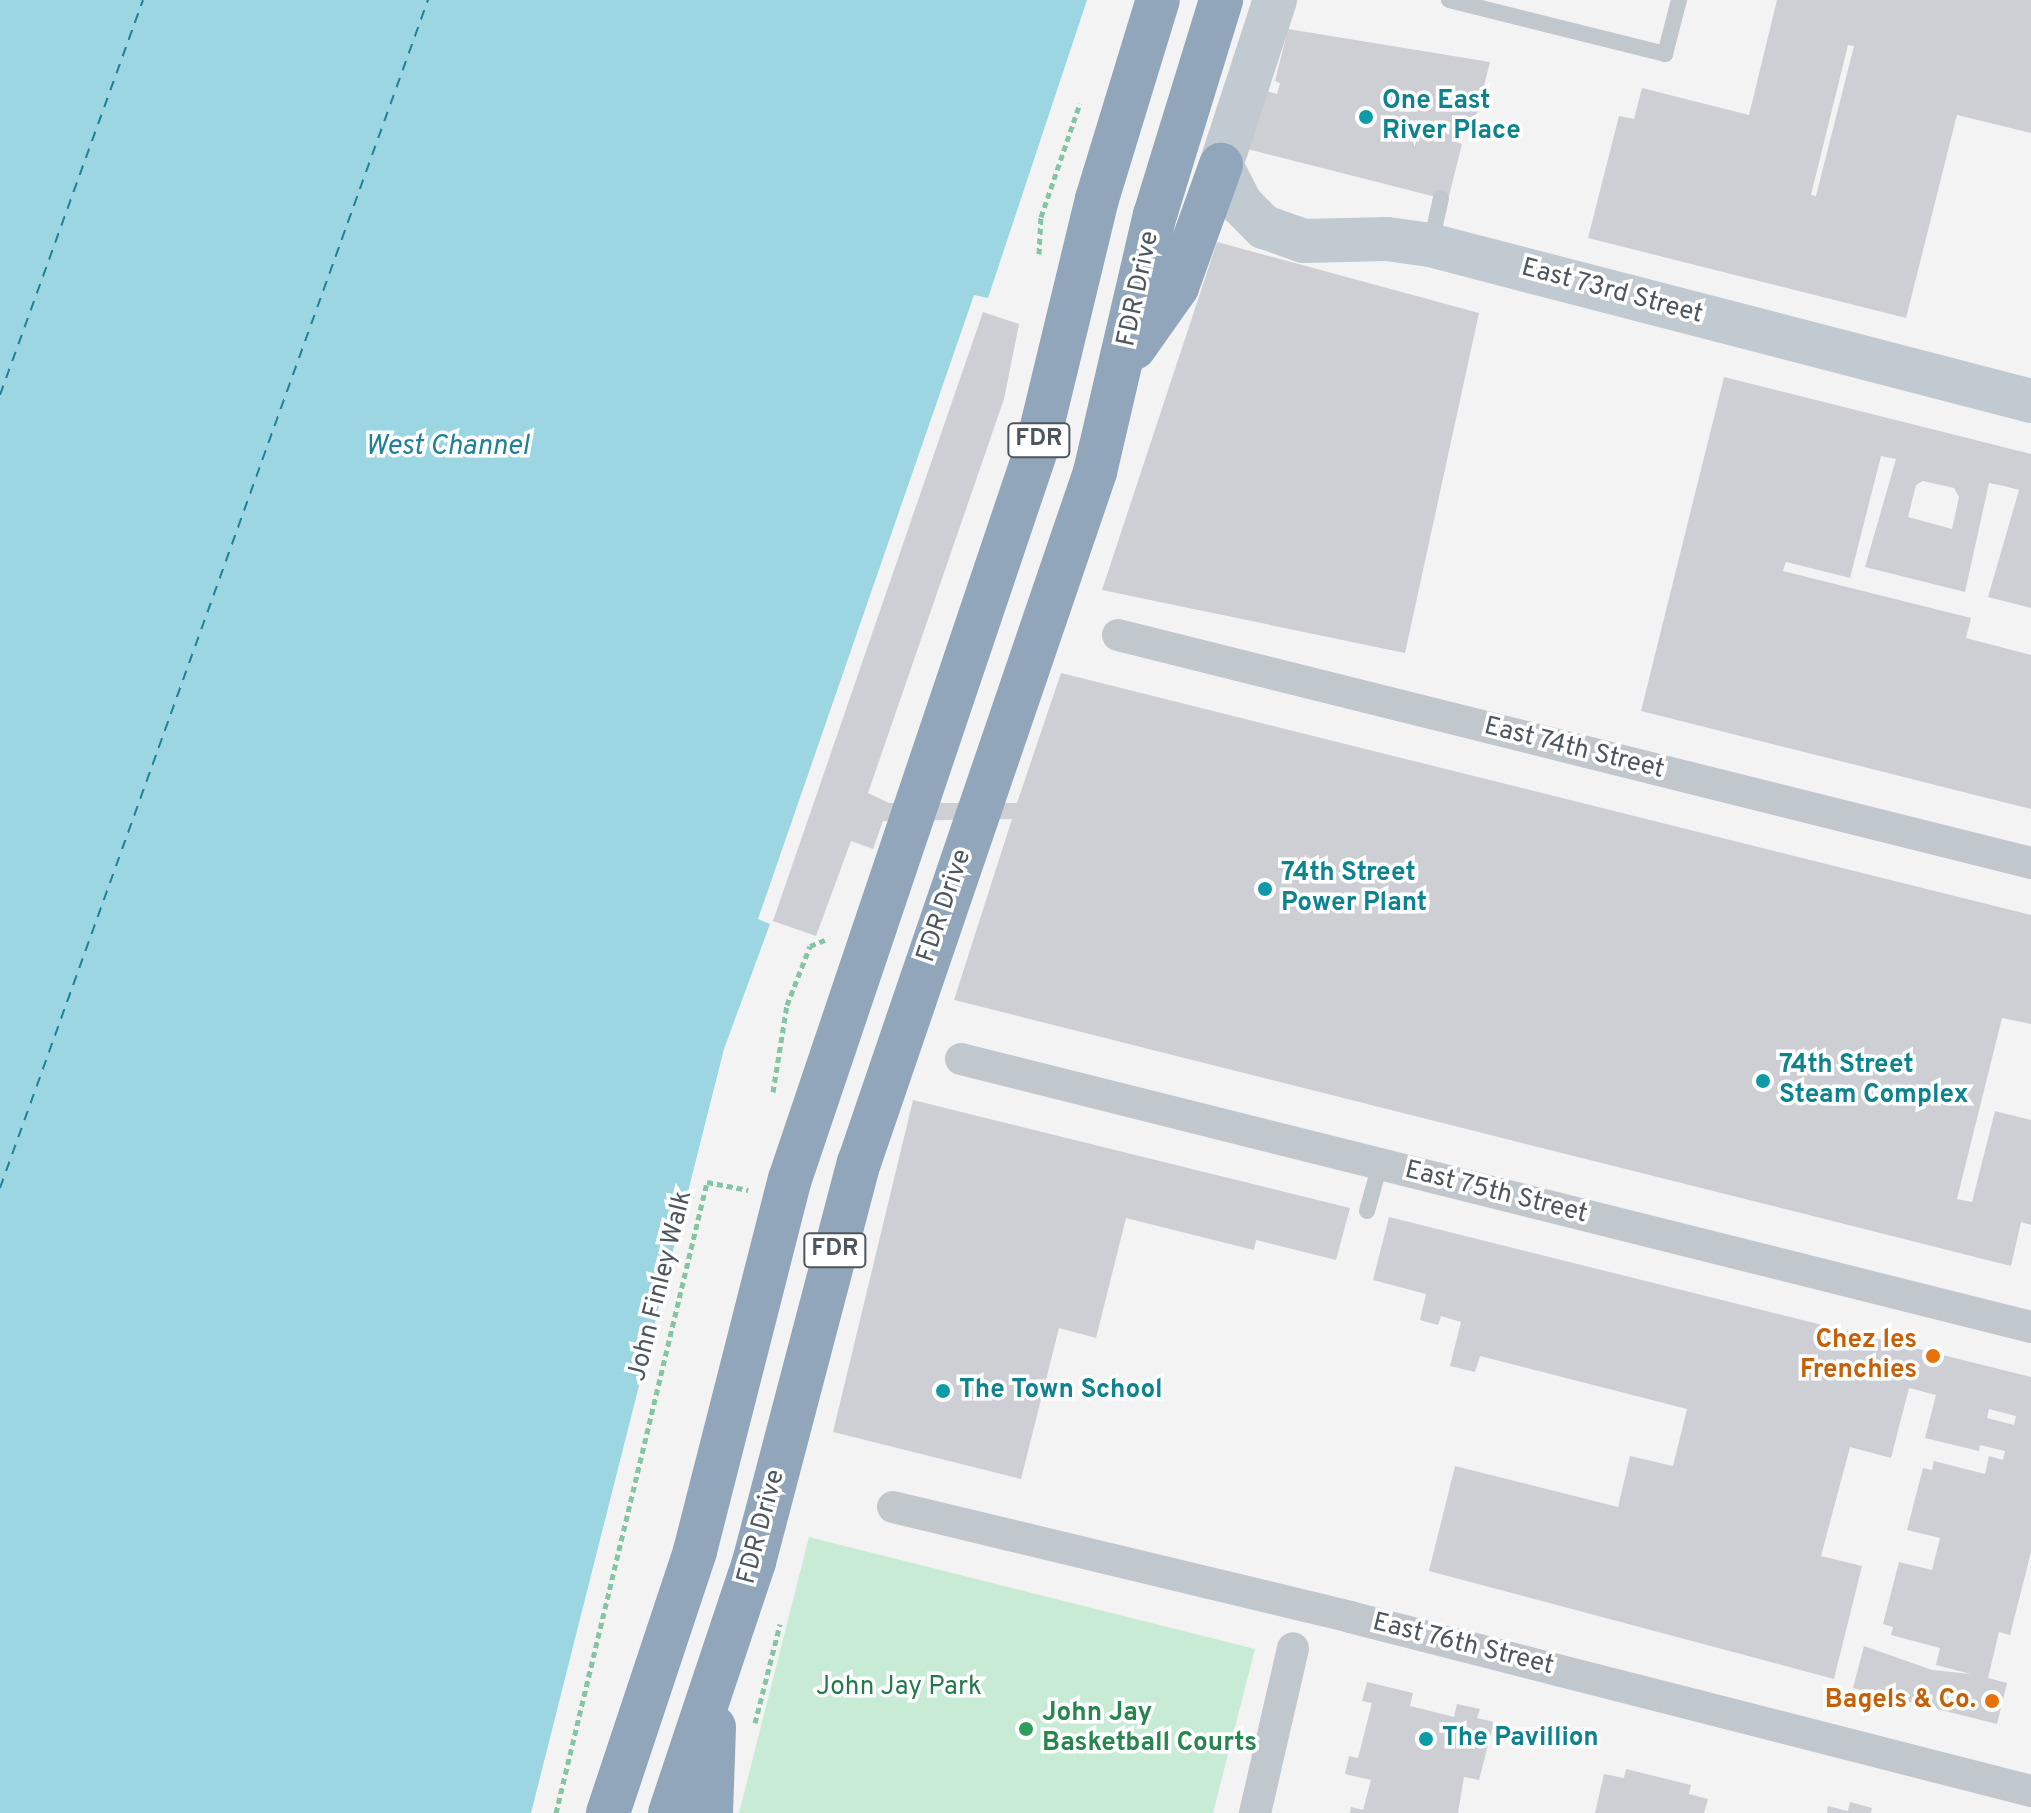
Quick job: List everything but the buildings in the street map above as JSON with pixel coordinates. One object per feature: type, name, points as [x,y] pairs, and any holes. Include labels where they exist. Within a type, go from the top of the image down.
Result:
[{"type":"highway","name":"FDR","points":[[608,1813],[695,1551],[790,1179],[1037,447],[1097,199],[1158,0]]},
{"type":"highway","name":"FDR Drive","points":[[670,1813],[715,1687],[859,1163],[1056,594],[1123,363],[1155,215],[1221,0]]},
{"type":"highway","points":[[1123,363],[1177,287],[1221,165]]},
{"type":"highway","points":[[711,1813],[715,1687]]},
{"type":"street","points":[[1221,165],[1275,0]]},
{"type":"street","name":"East 73rd Street","points":[[1221,165],[1251,216],[1284,236],[1327,243],[1387,239],[1430,245],[2031,401]]},
{"type":"street","name":"East 74th Street","points":[[1118,635],[2031,863]]},
{"type":"street","name":"East 75th Street","points":[[961,1059],[2031,1327]]},
{"type":"street","name":"East 76th Street","points":[[893,1507],[1350,1617],[2031,1791]]},
{"type":"street","points":[[1255,1813],[1293,1648]]},
{"type":"lane","points":[[1449,0],[1665,54],[1679,0]]},
{"type":"lane","points":[[1430,245],[1441,198]]},
{"type":"lane","points":[[1367,1211],[1380,1164]]},
{"type":"path","points":[[770,1106],[787,1005],[804,961],[810,946],[837,935]]},
{"type":"path","name":"John Finley Walk","points":[[556,1813],[707,1182],[748,1191],[752,1177]]},
{"type":"path","points":[[751,1737],[782,1615]]},
{"type":"green space","name":"John Jay Park","points":[[809,1537],[1255,1649],[1213,1813],[739,1813]]},
{"type":"water","name":"West Channel","points":[[0,0],[1087,0],[988,298],[974,295],[758,919],[770,924],[724,1049],[531,1813],[0,1813]]},
{"type":"ferry route","points":[[0,395],[143,0]]},
{"type":"ferry route","points":[[0,1188],[428,0]]},
{"type":"place","name":"One East River Place","points":[[1366,117]]},
{"type":"place","name":"74th Street Power Plant","points":[[1265,889]]},
{"type":"place","name":"74th Street Steam Complex","points":[[1763,1081]]},
{"type":"place","name":"Chez les Frenchies","points":[[1933,1356]]},
{"type":"place","name":"The Town School","points":[[943,1391]]},
{"type":"place","name":"Bagels & Co.","points":[[1992,1701]]},
{"type":"place","name":"John Jay Basketball Courts","points":[[1026,1729]]},
{"type":"place","name":"The Pavillion","points":[[1426,1739]]}]
